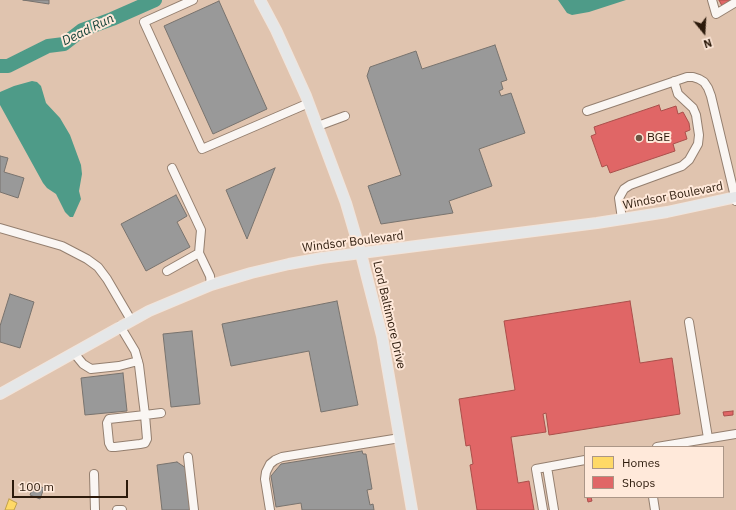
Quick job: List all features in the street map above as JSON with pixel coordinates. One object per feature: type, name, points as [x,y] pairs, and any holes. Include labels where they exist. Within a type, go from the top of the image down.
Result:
[{"type":"main road","name":"Lord Baltimore Drive","points":[[260,0],[279,36],[309,103],[346,203],[382,336],[412,510]]},
{"type":"main road","name":"Windsor Boulevard","points":[[0,394],[149,310],[211,285],[251,273],[289,264],[622,219],[667,212],[736,198]]},
{"type":"street","points":[[193,0],[144,22],[202,150],[309,103]]},
{"type":"street","points":[[712,0],[716,14],[736,2]]},
{"type":"street","points":[[587,111],[687,77],[693,77],[704,82],[711,96],[736,198]]},
{"type":"street","points":[[622,219],[619,198],[624,189],[630,185],[682,166],[689,160],[698,144],[699,135],[696,115],[693,108],[678,94],[674,81]]},
{"type":"street","points":[[318,126],[345,116]]},
{"type":"street","points":[[172,168],[201,230],[199,253],[210,276],[211,285]]},
{"type":"street","points":[[0,228],[62,246],[88,259],[98,267],[107,279],[131,320]]},
{"type":"street","points":[[167,271],[199,253]]},
{"type":"street","points":[[689,322],[708,438]]},
{"type":"street","points":[[120,326],[138,361],[145,415],[147,438],[145,443],[111,447],[109,443],[107,423],[109,419],[145,415],[161,413]]},
{"type":"street","points":[[74,353],[83,364],[91,369],[120,366],[138,361]]},
{"type":"street","points":[[663,446],[708,438],[736,437]]},
{"type":"street","points":[[270,510],[265,479],[266,472],[270,464],[275,460],[282,457],[400,438]]},
{"type":"street","points":[[188,457],[194,510]]},
{"type":"street","points":[[543,510],[536,469],[584,460]]},
{"type":"street","points":[[548,467],[554,510]]},
{"type":"street","points":[[94,474],[95,510]]},
{"type":"street","points":[[653,498],[655,510]]},
{"type":"street","points":[[117,510],[122,510]]},
{"type":"water","points":[[558,0],[626,0],[589,12],[572,15],[567,13]]},
{"type":"water","points":[[32,81],[37,82],[41,86],[46,103],[60,118],[70,135],[81,165],[82,174],[79,191],[81,199],[73,217],[70,217],[65,212],[56,194],[47,188],[43,183],[0,105],[0,92]]},
{"type":"building: Homes","points":[[9,499],[17,503],[14,510],[5,510]]},
{"type":"building: Shops","points":[[719,0],[732,0],[722,6]]},
{"type":"building: Shops","name":"BGE","points":[[659,105],[661,111],[676,106],[678,114],[683,112],[689,123],[690,130],[685,132],[687,139],[673,144],[675,151],[610,173],[607,165],[602,167],[591,136],[596,134],[594,127]]},
{"type":"building: Shops","points":[[630,301],[640,363],[672,358],[680,414],[549,435],[546,413],[543,414],[546,432],[511,437],[518,483],[529,481],[534,510],[477,510],[470,465],[473,464],[470,445],[466,446],[459,399],[515,390],[504,321]]},
{"type":"building: Shops","points":[[733,411],[733,415],[724,416],[723,412]]},
{"type":"building: Shops","points":[[587,498],[591,498],[592,501],[588,502]]},
{"type":"building: Industry","points":[[23,0],[49,0],[49,4]]},
{"type":"building: Industry","points":[[219,1],[267,109],[213,134],[164,26]]},
{"type":"building: Industry","points":[[495,45],[507,80],[501,82],[503,89],[499,91],[501,96],[511,93],[525,133],[479,149],[492,186],[449,201],[453,213],[381,224],[368,186],[401,175],[367,76],[370,67],[416,51],[422,69]]},
{"type":"building: Industry","points":[[0,156],[8,158],[4,172],[24,178],[18,198],[0,192]]},
{"type":"building: Industry","points":[[275,168],[247,239],[226,190]]},
{"type":"building: Industry","points":[[176,195],[187,216],[177,222],[190,247],[146,271],[121,224]]},
{"type":"building: Industry","points":[[10,294],[34,302],[20,348],[0,342],[0,326]]},
{"type":"building: Industry","points":[[337,301],[358,405],[321,412],[309,351],[231,366],[222,324]]},
{"type":"building: Industry","points":[[192,331],[200,404],[171,407],[163,334]]},
{"type":"building: Industry","points":[[123,373],[127,411],[85,415],[81,378]]},
{"type":"building: Industry","points":[[362,451],[363,454],[366,454],[372,489],[367,490],[370,505],[373,504],[374,510],[302,510],[301,503],[276,507],[271,476],[281,464]]},
{"type":"building: Industry","points":[[177,462],[186,468],[190,510],[162,510],[157,465]]},
{"type":"building: Industry","points":[[34,484],[44,488],[40,499],[30,495]]},
{"type":"waterway","name":"Dead Run","points":[[0,66],[8,66],[48,46],[64,44],[82,30],[112,19],[155,0]]},
{"type":"place","name":"BGE","points":[[639,138]]}]
